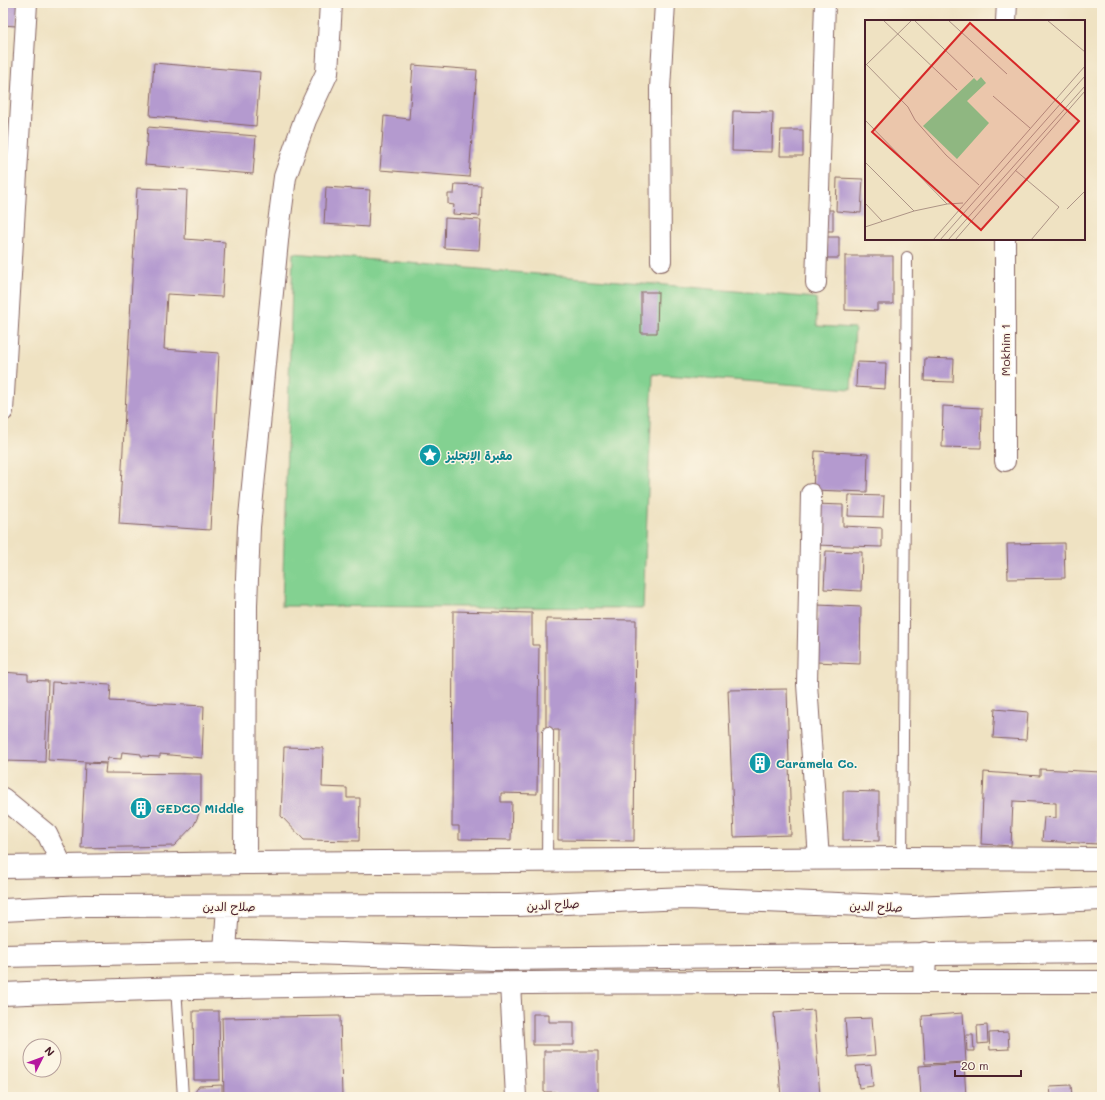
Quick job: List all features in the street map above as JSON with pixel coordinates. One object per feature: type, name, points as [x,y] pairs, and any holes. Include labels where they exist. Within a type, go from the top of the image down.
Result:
[{"type":"main road","points":[[245,863],[246,605],[249,527],[277,239],[286,177],[305,120],[327,73],[331,3]]},
{"type":"main road","points":[[3,867],[245,863],[547,862],[902,858],[1102,859]]},
{"type":"main road","name":"صلاح الدين","points":[[3,910],[85,906],[518,905],[686,898],[914,907],[1102,899]]},
{"type":"main road","points":[[225,951],[228,906]]},
{"type":"main road","points":[[3,956],[225,951],[494,959],[1102,952]]},
{"type":"main road","points":[[924,982],[925,954]]},
{"type":"main road","points":[[3,994],[176,987],[1102,982]]},
{"type":"street","points":[[3,411],[28,3]]},
{"type":"street","points":[[661,261],[660,89],[665,3]]},
{"type":"street","points":[[816,283],[825,3]]},
{"type":"street","points":[[1006,3],[1006,20]]},
{"type":"street","name":"Mokhim 1","points":[[1005,240],[1005,461]]},
{"type":"street","points":[[811,494],[807,684],[819,859]]},
{"type":"street","points":[[3,798],[47,834],[62,865]]},
{"type":"street","points":[[510,984],[516,1097]]},
{"type":"lane","points":[[902,858],[907,257]]},
{"type":"lane","points":[[547,862],[548,732]]},
{"type":"lane","points":[[176,987],[183,1097]]},
{"type":"green space","points":[[293,253],[816,298],[817,326],[855,328],[851,389],[653,374],[643,608],[282,606]]},
{"type":"building","points":[[3,3],[19,3],[16,26],[3,25]]},
{"type":"building","points":[[154,63],[260,72],[256,126],[150,116]]},
{"type":"building","points":[[413,65],[477,70],[469,177],[380,170],[384,116],[409,119]]},
{"type":"building","points":[[733,111],[773,112],[772,152],[732,151]]},
{"type":"building","points":[[148,127],[256,136],[253,174],[145,165]]},
{"type":"building","points":[[781,130],[803,130],[803,156],[780,156]]},
{"type":"building","points":[[837,178],[863,179],[861,213],[836,211]]},
{"type":"building","points":[[455,184],[481,185],[480,216],[453,214],[454,205],[448,204],[448,194],[454,194]]},
{"type":"building","points":[[326,187],[370,190],[368,227],[324,224]]},
{"type":"building","points":[[137,188],[187,190],[185,239],[225,242],[222,297],[167,294],[164,349],[219,353],[210,530],[119,524]]},
{"type":"building","points":[[822,210],[833,210],[833,231],[822,231]]},
{"type":"building","points":[[445,218],[481,220],[479,250],[444,248]]},
{"type":"building","points":[[827,237],[839,237],[839,258],[827,258]]},
{"type":"building","points":[[845,256],[893,256],[893,304],[877,304],[877,311],[845,310]]},
{"type":"building","points":[[641,292],[658,292],[657,333],[641,333]]},
{"type":"building","points":[[925,358],[954,359],[953,382],[924,381]]},
{"type":"building","points":[[857,362],[886,363],[885,389],[856,387]]},
{"type":"building","points":[[943,406],[982,408],[981,448],[942,447]]},
{"type":"building","points":[[815,451],[868,454],[867,492],[813,490]]},
{"type":"building","points":[[849,495],[884,496],[883,517],[848,516]]},
{"type":"building","points":[[815,504],[843,505],[843,526],[882,528],[882,547],[814,545]]},
{"type":"building","points":[[1064,543],[1065,578],[1008,579],[1007,544]]},
{"type":"building","points":[[826,551],[862,552],[861,591],[824,589]]},
{"type":"building","points":[[818,605],[861,607],[860,664],[816,662]]},
{"type":"building","points":[[453,611],[532,613],[532,645],[539,645],[537,794],[501,793],[501,802],[512,802],[511,840],[459,839],[459,826],[452,826]]},
{"type":"building","points":[[546,619],[636,620],[634,841],[558,840],[559,730],[546,730]]},
{"type":"building","points":[[3,672],[28,674],[28,680],[48,681],[45,762],[3,761]]},
{"type":"building","points":[[52,682],[111,685],[110,701],[204,706],[202,758],[160,754],[160,757],[141,756],[141,754],[122,752],[121,759],[108,758],[107,763],[48,760]]},
{"type":"building","name":"Caramela Co.","points":[[787,689],[791,835],[734,837],[728,690]]},
{"type":"building","points":[[995,709],[1028,712],[1026,740],[993,738]]},
{"type":"building","points":[[284,747],[323,748],[322,787],[347,788],[347,798],[360,798],[359,841],[304,840],[281,816]]},
{"type":"building","name":"GEDCO Middle","points":[[85,763],[106,764],[105,773],[201,774],[201,801],[198,816],[194,825],[174,846],[81,848]]},
{"type":"building","points":[[1040,769],[1101,772],[1098,844],[1042,841],[1044,817],[1056,818],[1056,803],[1013,801],[1011,846],[981,844],[984,772],[1040,776]]},
{"type":"building","points":[[843,791],[879,792],[879,841],[843,840]]},
{"type":"building","points":[[814,1010],[820,1097],[781,1097],[774,1013]]},
{"type":"building","points":[[193,1011],[219,1011],[220,1080],[194,1080]]},
{"type":"building","points":[[963,1013],[966,1062],[925,1064],[922,1016]]},
{"type":"building","points":[[533,1014],[549,1014],[549,1022],[574,1022],[574,1045],[533,1045]]},
{"type":"building","points":[[340,1016],[342,1097],[224,1097],[222,1018]]},
{"type":"building","points":[[872,1018],[875,1055],[848,1057],[845,1019]]},
{"type":"building","points":[[987,1025],[988,1043],[978,1044],[977,1026]]},
{"type":"building","points":[[1008,1032],[1009,1049],[990,1050],[989,1033]]},
{"type":"building","points":[[966,1035],[973,1035],[974,1051],[967,1051]]},
{"type":"building","points":[[544,1051],[598,1051],[598,1097],[555,1097],[555,1092],[544,1092]]},
{"type":"building","points":[[964,1063],[966,1097],[921,1097],[919,1066]]},
{"type":"building","points":[[871,1065],[873,1086],[859,1088],[856,1066]]},
{"type":"building","points":[[222,1085],[222,1097],[196,1097],[195,1092],[199,1086]]},
{"type":"building","points":[[1071,1085],[1072,1097],[1051,1097],[1050,1086]]},
{"type":"place","name":"مقبرة الإنجليز","points":[[430,455]]},
{"type":"place","name":"Caramela Co.","points":[[760,763]]},
{"type":"place","name":"GEDCO Middle","points":[[141,808]]}]
